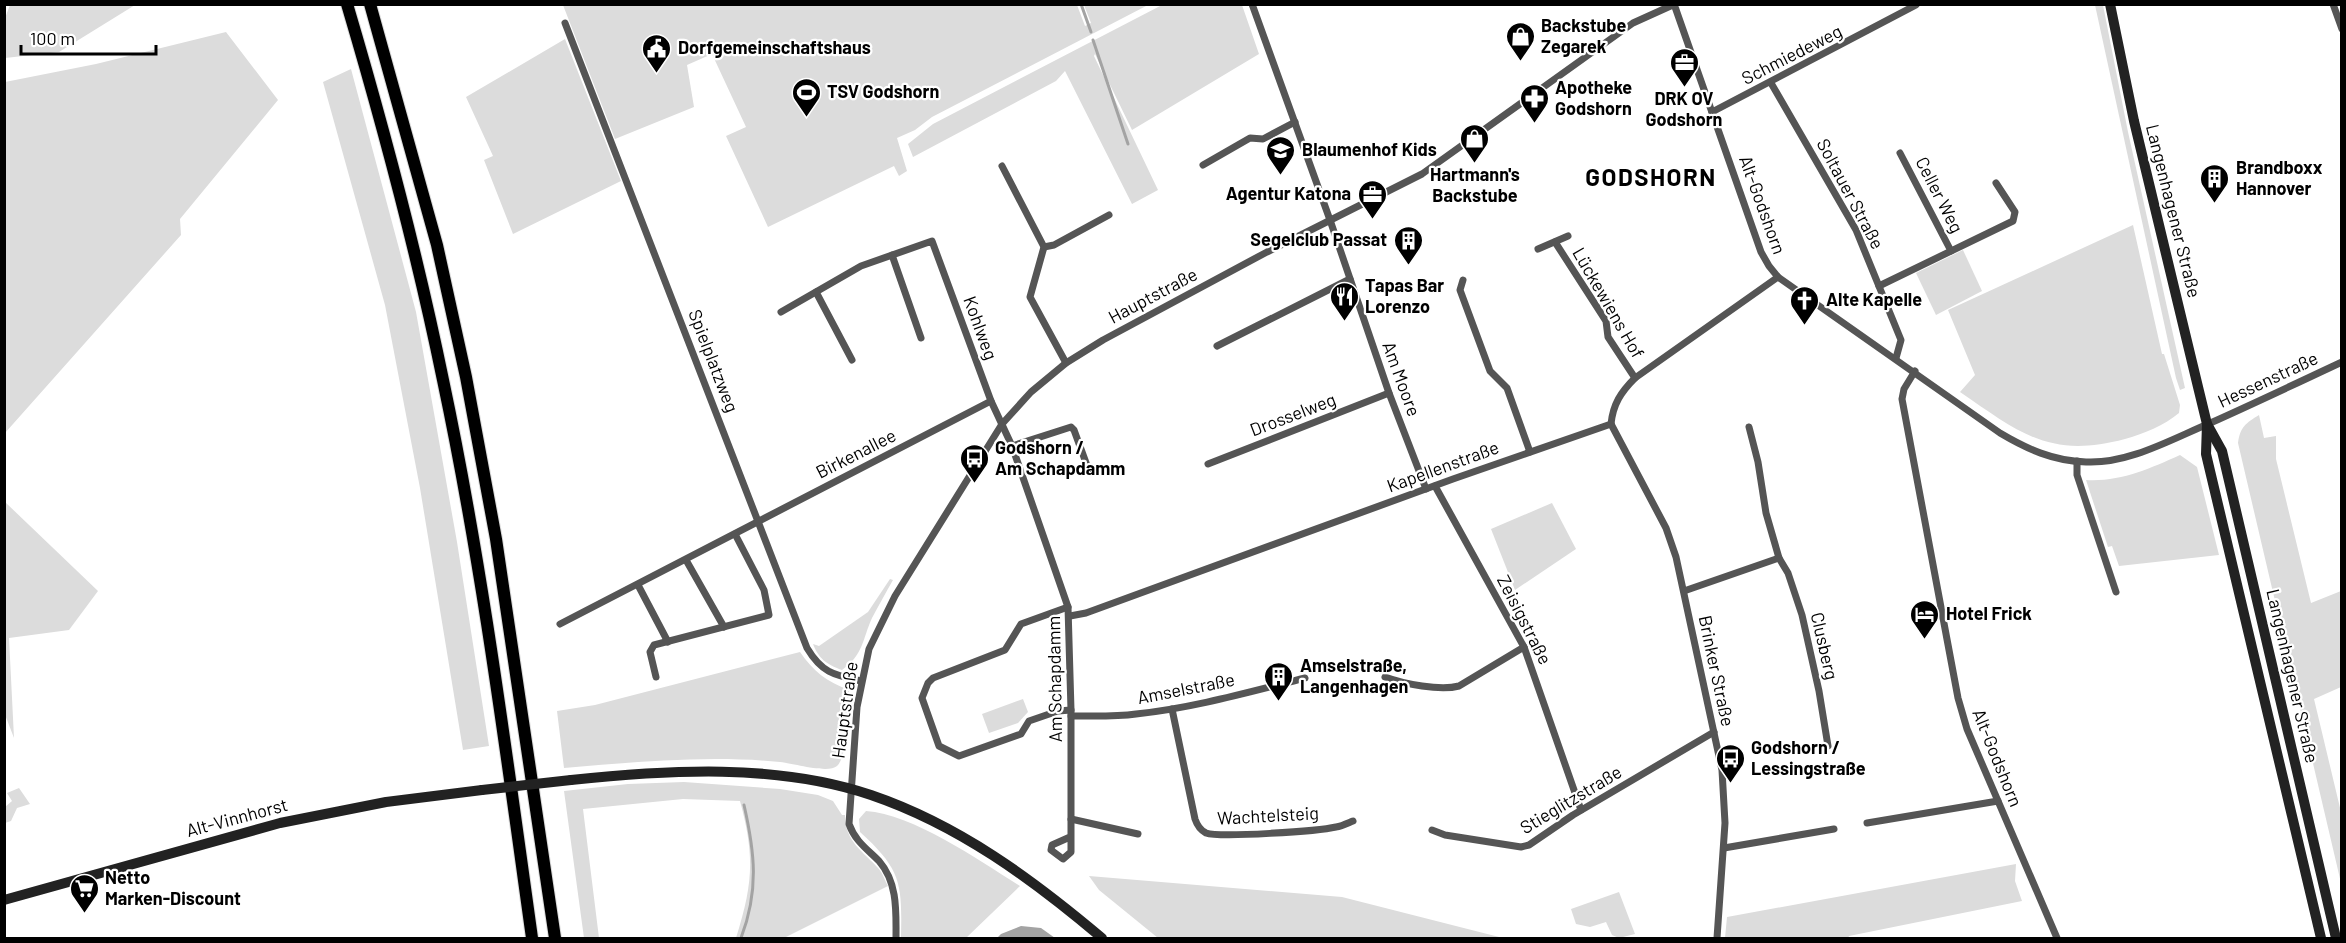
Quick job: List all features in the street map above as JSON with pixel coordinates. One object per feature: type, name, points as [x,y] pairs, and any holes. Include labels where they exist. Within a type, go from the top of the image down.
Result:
[{"type":"highway","points":[[347,4],[415,252],[444,382],[474,542],[532,939]]},
{"type":"highway","points":[[370,4],[437,245],[466,377],[496,538],[555,939]]},
{"type":"main road","name":"Langenhagener Straße","points":[[2110,4],[2134,121],[2207,424],[2206,454],[2321,939]]},
{"type":"main road","name":"Langenhagener Straße","points":[[2207,424],[2222,451],[2336,939]]},
{"type":"main road","name":"Alt-Vinnhorst","points":[[4,900],[280,823],[386,802],[654,772],[724,772],[780,777],[850,789],[909,810],[966,838],[1030,879],[1102,939]]},
{"type":"street","name":"Am Moore","points":[[1252,4],[1330,220],[1389,393],[1426,489]]},
{"type":"street","points":[[2333,4],[2342,29]]},
{"type":"street","name":"Alt-Godshorn","points":[[1675,5],[1761,252],[1768,266],[1778,277],[1915,371],[2000,433],[2026,448],[2053,458],[2077,461]]},
{"type":"street","name":"Hauptstraße","points":[[896,939],[894,891],[889,875],[853,834],[848,813],[861,681],[869,649],[895,596],[1002,424],[1031,392],[1066,363],[1103,340],[1422,174],[1633,23],[1675,5]]},
{"type":"street","name":"Schmiedeweg","points":[[1712,112],[1916,5]]},
{"type":"street","name":"Spielplatzweg","points":[[565,23],[760,521],[807,648],[825,671],[861,681]]},
{"type":"street","name":"Soltauer Straße","points":[[1771,83],[1856,230],[1900,340],[1896,358]]},
{"type":"street","points":[[1203,165],[1250,138],[1263,139],[1295,122]]},
{"type":"street","name":"Celler Weg","points":[[1900,153],[1951,251]]},
{"type":"street","points":[[1002,166],[1044,247],[1030,297],[1066,363]]},
{"type":"street","points":[[1879,286],[2013,221],[2015,212],[1996,183]]},
{"type":"street","points":[[1044,247],[1054,245],[1109,216]]},
{"type":"street","name":"Lückewiens Hof","points":[[1538,249],[1568,236]]},
{"type":"street","name":"Kohlweg","points":[[892,255],[932,240],[991,401],[1002,424]]},
{"type":"street","name":"Lückewiens Hof","points":[[1554,242],[1606,321],[1608,337],[1635,378]]},
{"type":"street","points":[[781,312],[861,267],[892,255],[921,338]]},
{"type":"street","points":[[1611,424],[1613,409],[1622,391],[1635,378],[1778,277]]},
{"type":"street","points":[[1217,346],[1350,279]]},
{"type":"street","points":[[1463,280],[1460,290],[1490,371],[1507,388],[1530,452]]},
{"type":"street","points":[[816,292],[852,360]]},
{"type":"street","name":"Hessenstraße","points":[[2077,461],[2104,461],[2121,458],[2170,440],[2342,362]]},
{"type":"street","name":"Alt-Godshorn","points":[[1915,371],[1904,388],[1902,399],[1958,698],[1967,729],[2057,939]]},
{"type":"street","name":"Drosselweg","points":[[1208,464],[1389,393]]},
{"type":"street","name":"Birkenallee","points":[[560,624],[991,401]]},
{"type":"street","name":"Am Schapdamm","points":[[1002,424],[1070,616],[1070,837]]},
{"type":"street","name":"Kapellenstraße","points":[[1070,616],[1086,613],[1611,424]]},
{"type":"street","name":"Brinker Straße","points":[[1611,424],[1666,528],[1676,557],[1722,770],[1724,848],[1717,939]]},
{"type":"street","name":"Clusberg","points":[[1749,427],[1758,462],[1766,513],[1779,558],[1788,573],[1802,615],[1819,691],[1828,746]]},
{"type":"street","points":[[1011,446],[1071,428],[1074,430],[1089,471]]},
{"type":"street","points":[[2077,461],[2077,475],[2116,592]]},
{"type":"street","name":"Zeisigstraße","points":[[1435,486],[1524,646],[1581,810]]},
{"type":"street","points":[[656,676],[650,648],[769,615],[764,590],[735,534]]},
{"type":"street","points":[[1684,591],[1779,558]]},
{"type":"street","points":[[686,560],[724,627]]},
{"type":"street","points":[[638,585],[668,642]]},
{"type":"street","name":"Amselstraße","points":[[1068,607],[1021,624],[1005,651],[933,678],[928,683],[922,698],[939,746],[959,756],[1021,734],[1029,721],[1058,711],[1124,715],[1172,709],[1224,699],[1305,678]]},
{"type":"street","points":[[1385,677],[1449,688],[1459,686],[1524,646]]},
{"type":"street","name":"Wachtelsteig","points":[[1172,709],[1195,819],[1198,826],[1205,832],[1215,834],[1264,833],[1335,828],[1353,821]]},
{"type":"street","name":"Stieglitzstraße","points":[[1432,830],[1445,835],[1521,847],[1529,845],[1581,810],[1714,732]]},
{"type":"street","points":[[1867,823],[1998,801]]},
{"type":"street","points":[[1071,819],[1138,834]]},
{"type":"street","points":[[1724,848],[1834,829]]},
{"type":"shaded area","points":[[10,4],[135,5],[59,52],[5,58],[5,18]]},
{"type":"shaded area","name":"TSV Godshorn","points":[[563,5],[1077,5],[1085,26],[1091,23],[1084,5],[1148,5],[932,117],[915,130],[897,138],[907,171],[899,176],[894,166],[768,227],[726,136],[746,127],[712,54],[687,65],[694,107],[615,139]]},
{"type":"shaded area","points":[[1162,5],[1242,5],[1259,54],[1132,130],[1095,54],[1158,190],[1132,204],[1065,71],[1056,81],[913,157],[908,144],[933,124]]},
{"type":"shaded area","points":[[2095,5],[2103,5],[2128,132],[2185,388],[2180,390],[2176,378]]},
{"type":"shaded area","points":[[226,32],[278,100],[180,219],[181,235],[5,433],[5,82],[96,64]]},
{"type":"shaded area","points":[[565,39],[621,181],[513,234],[484,160],[493,156],[466,97]]},
{"type":"shaded area","points":[[351,69],[416,312],[457,542],[489,746],[463,750],[420,488],[385,305],[323,82]]},
{"type":"shaded area","points":[[2133,225],[2162,354],[2164,354],[2180,405],[2179,413],[2161,425],[2125,439],[2076,446],[2055,444],[2019,430],[1960,392],[1975,375],[1948,310]]},
{"type":"shaded area","points":[[1963,250],[1982,291],[1936,315],[1916,273]]},
{"type":"shaded area","points":[[2259,415],[2264,438],[2276,436],[2276,459],[2311,603],[2341,591],[2341,687],[2314,699],[2341,812],[2341,883],[2238,443],[2244,426]]},
{"type":"shaded area","points":[[2180,455],[2197,467],[2219,555],[2119,566],[2112,546],[2108,547],[2086,480],[2123,477]]},
{"type":"shaded area","points":[[5,502],[98,591],[69,630],[9,638],[14,738],[4,712]]},
{"type":"shaded area","points":[[1552,503],[1576,549],[1515,590],[1491,529]]},
{"type":"shaded area","points":[[890,579],[893,580],[872,618],[855,658],[842,670],[832,666],[818,654],[813,644],[819,646],[868,612]]},
{"type":"shaded area","points":[[800,652],[821,675],[849,690],[846,741],[844,752],[837,766],[818,769],[780,762],[699,759],[564,768],[557,711],[595,705]]},
{"type":"shaded area","points":[[1023,699],[1028,712],[1018,723],[989,733],[982,714]]},
{"type":"shaded area","points":[[684,782],[780,789],[818,795],[833,801],[842,815],[845,815],[848,832],[852,839],[879,869],[888,886],[784,938],[736,938],[746,902],[750,870],[748,838],[740,801],[683,799],[583,809],[599,938],[584,938],[564,791],[628,784]]},
{"type":"shaded area","points":[[19,788],[30,804],[17,808],[11,821],[5,823],[5,807],[12,801],[7,793]]},
{"type":"shaded area","points":[[866,811],[904,820],[925,829],[1020,886],[966,938],[901,938],[901,904],[897,879],[884,857],[860,832],[859,819]]},
{"type":"shaded area","points":[[2016,864],[2015,881],[2022,901],[1848,938],[1725,938],[1727,917]]},
{"type":"shaded area","points":[[1089,876],[1342,897],[1503,938],[1158,938],[1099,890]]},
{"type":"shaded area","points":[[1619,892],[1635,934],[1619,938],[1612,935],[1606,922],[1590,927],[1576,924],[1571,909]]},
{"type":"shaded area","points":[[1021,926],[1041,928],[1055,938],[997,938]]},
{"type":"waterway","points":[[1081,4],[1091,32]]},
{"type":"waterway","points":[[1093,40],[1128,144]]},
{"type":"waterway","points":[[741,938],[747,921],[753,888],[753,856],[744,805]]},
{"type":"place","name":"Backstube Zegarek","points":[[1520,62]]},
{"type":"place","name":"Dorfgemeinschaftshaus","points":[[657,74]]},
{"type":"place","name":"DRK OV Godshorn","points":[[1684,88]]},
{"type":"place","name":"TSV Godshorn","points":[[806,118]]},
{"type":"place","name":"Apotheke Godshorn","points":[[1534,124]]},
{"type":"place","name":"Hartmann's Backstube","points":[[1475,164]]},
{"type":"place","name":"Blaumenhof Kids","points":[[1281,176]]},
{"type":"place","name":"Brandboxx Hannover","points":[[2215,204]]},
{"type":"place","name":"Agentur Katona","points":[[1372,220]]},
{"type":"place","name":"Segelclub Passat","points":[[1408,266]]},
{"type":"place","name":"Tapas Bar Lorenzo","points":[[1344,322]]},
{"type":"place","name":"Alte Kapelle","points":[[1805,326]]},
{"type":"place","name":"Godshorn / Am Schapdamm","points":[[974,484]]},
{"type":"place","name":"Hotel Frick","points":[[1925,640]]},
{"type":"place","name":"Amselstraße, Langenhagen","points":[[1279,702]]},
{"type":"place","name":"Godshorn / Lessingstraße","points":[[1730,784]]},
{"type":"place","name":"Netto Marken-Discount","points":[[84,914]]},
{"type":"district","name":"GODSHORN","points":[[1651,178]]}]
